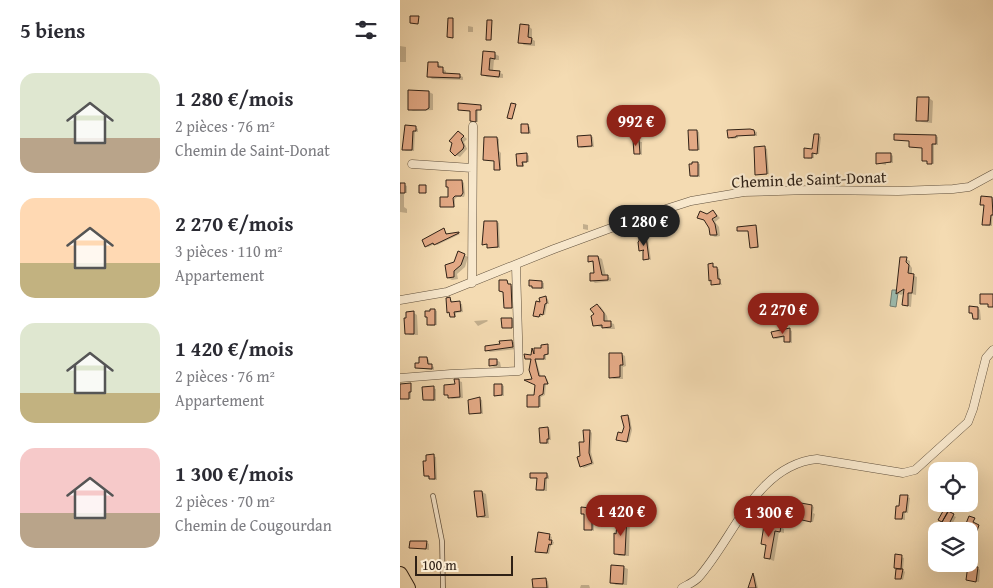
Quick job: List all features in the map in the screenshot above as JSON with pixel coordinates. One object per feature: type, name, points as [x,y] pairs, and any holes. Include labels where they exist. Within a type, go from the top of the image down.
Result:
[{"type":"highway","points":[[400,574],[408,588]]},
{"type":"street","points":[[472,282],[473,126]]},
{"type":"street","points":[[412,164],[472,168]]},
{"type":"street","name":"Chemin de Saint-Donat","points":[[400,300],[447,292],[516,266],[554,249],[691,201],[744,192],[953,189],[969,187],[993,174]]},
{"type":"street","points":[[400,378],[519,371],[516,266]]},
{"type":"street","points":[[682,588],[697,579],[746,508],[772,479],[790,466],[805,460],[817,459],[903,473],[915,470],[968,422],[986,358],[993,350]]},
{"type":"lane","points":[[434,496],[442,541],[443,588]]},
{"type":"shaded area","points":[[892,290],[896,290],[898,293],[896,307],[890,306]]},
{"type":"building","points":[[410,16],[419,16],[418,24],[410,23]]},
{"type":"building","points":[[448,18],[453,18],[453,38],[447,37]]},
{"type":"building","points":[[487,20],[492,20],[491,40],[486,40]]},
{"type":"building","points":[[520,24],[529,25],[528,37],[532,38],[531,44],[518,43]]},
{"type":"building","points":[[483,51],[495,52],[495,59],[490,58],[489,70],[500,71],[499,77],[481,75]]},
{"type":"building","points":[[428,62],[438,62],[438,67],[443,67],[443,73],[460,74],[460,78],[427,77]]},
{"type":"building","points":[[408,90],[429,91],[429,108],[426,110],[408,110]]},
{"type":"building","points":[[917,97],[929,97],[928,121],[916,121]]},
{"type":"building","points":[[458,103],[481,105],[481,110],[476,110],[476,122],[470,121],[470,111],[458,110]]},
{"type":"building","points":[[511,103],[516,104],[512,119],[507,118]]},
{"type":"building","points":[[521,124],[528,124],[529,133],[521,133]]},
{"type":"building","points":[[405,125],[416,126],[416,131],[413,131],[412,150],[402,150]]},
{"type":"building","points":[[688,130],[697,130],[698,150],[689,150]]},
{"type":"building","points":[[727,130],[754,130],[755,135],[728,138]]},
{"type":"building","points":[[458,131],[464,136],[461,139],[464,146],[455,156],[450,151],[452,143],[449,141]]},
{"type":"building","points":[[814,134],[819,134],[817,154],[812,153],[812,158],[804,158],[804,148],[812,149]]},
{"type":"building","points":[[894,134],[936,135],[936,144],[932,144],[932,164],[922,161],[922,148],[909,147],[909,141],[894,140]]},
{"type":"building","points":[[591,135],[592,146],[578,147],[577,136]]},
{"type":"building","points":[[484,137],[497,137],[500,170],[494,170],[494,161],[483,160]]},
{"type":"building","points":[[633,140],[639,140],[640,154],[634,154]]},
{"type":"building","points":[[765,146],[767,174],[755,175],[754,147]]},
{"type":"building","points":[[527,153],[527,162],[522,162],[523,166],[517,166],[516,154]]},
{"type":"building","points":[[876,153],[891,153],[891,162],[876,164]]},
{"type":"building","points":[[692,162],[698,162],[698,176],[690,176],[689,164],[692,164]]},
{"type":"building","points":[[446,180],[462,180],[463,193],[461,196],[453,198],[454,207],[440,207],[440,197],[448,197]]},
{"type":"building","points":[[400,183],[405,183],[405,193],[400,193]]},
{"type":"building","points":[[419,185],[426,185],[426,193],[419,193]]},
{"type":"building","points":[[981,196],[992,197],[993,215],[991,215],[990,225],[982,225],[984,205],[980,205]]},
{"type":"building","points":[[713,210],[717,216],[712,219],[717,235],[710,235],[709,228],[704,220],[697,218],[700,211],[707,214]]},
{"type":"building","points":[[484,221],[497,221],[498,247],[487,248],[487,244],[482,245]]},
{"type":"building","points":[[756,225],[758,247],[750,248],[748,231],[737,231],[737,227]]},
{"type":"building","points":[[444,228],[446,234],[459,233],[434,245],[433,243],[425,247],[422,240]]},
{"type":"building","points":[[646,236],[649,259],[643,260],[644,250],[639,251],[638,242],[639,237]]},
{"type":"building","points":[[458,251],[465,254],[461,265],[454,271],[454,277],[447,278],[445,265],[454,262]]},
{"type":"building","points":[[588,256],[598,256],[602,275],[608,275],[608,280],[590,281],[590,273],[594,273],[593,261],[588,262]]},
{"type":"building","points":[[900,257],[907,257],[908,273],[914,274],[912,293],[908,293],[908,306],[902,305],[904,289],[896,294]]},
{"type":"building","points":[[713,263],[713,267],[717,267],[720,284],[711,285],[711,280],[709,281],[708,264]]},
{"type":"building","points":[[499,280],[507,280],[508,284],[511,284],[512,308],[504,308],[503,292],[499,291]]},
{"type":"building","points":[[529,280],[542,281],[542,288],[532,288],[532,286],[529,286]]},
{"type":"building","points":[[980,294],[993,294],[993,307],[988,307],[988,304],[980,304]]},
{"type":"building","points":[[546,296],[547,303],[545,304],[543,315],[540,314],[539,317],[533,316],[536,301],[540,302],[539,298]]},
{"type":"building","points":[[450,297],[451,302],[460,301],[461,311],[454,312],[455,317],[450,317],[449,312],[447,313],[446,298]]},
{"type":"building","points":[[597,304],[604,313],[604,321],[611,321],[611,327],[593,326],[591,316],[594,314],[590,309]]},
{"type":"building","points":[[969,306],[978,307],[978,319],[973,319],[972,313],[969,313]]},
{"type":"building","points":[[430,309],[435,309],[435,325],[427,325],[425,311],[430,311]]},
{"type":"building","points":[[414,311],[414,334],[405,334],[404,318],[406,318],[406,312]]},
{"type":"building","points":[[501,318],[512,318],[512,328],[502,328]]},
{"type":"building","points":[[790,328],[790,342],[784,342],[784,336],[773,338],[771,332]]},
{"type":"building","points":[[512,340],[513,347],[485,351],[485,346],[500,344],[499,341]]},
{"type":"building","points":[[548,344],[548,354],[544,355],[544,359],[535,359],[539,376],[545,376],[548,384],[544,384],[543,394],[539,396],[539,407],[527,407],[527,395],[534,395],[535,385],[524,380],[532,379],[529,370],[531,359],[525,359],[524,354],[531,355],[532,348],[534,354],[534,348],[541,348],[541,345]]},
{"type":"building","points":[[609,353],[622,353],[623,365],[620,365],[620,377],[609,378]]},
{"type":"building","points":[[419,357],[427,357],[428,364],[432,364],[432,369],[415,368],[415,363],[419,363]]},
{"type":"building","points":[[489,359],[497,359],[497,365],[489,366]]},
{"type":"building","points":[[454,379],[459,379],[460,397],[448,398],[448,395],[444,395],[444,385],[455,384]]},
{"type":"building","points":[[411,383],[409,399],[400,399],[400,384]]},
{"type":"building","points":[[494,384],[502,384],[502,395],[494,396]]},
{"type":"building","points":[[434,386],[434,400],[423,400],[422,387]]},
{"type":"building","points":[[480,397],[481,413],[469,414],[468,400]]},
{"type":"building","points":[[628,415],[630,428],[627,442],[616,440],[618,432],[622,433],[624,427],[621,416]]},
{"type":"building","points":[[548,427],[549,439],[547,439],[547,443],[540,443],[539,428]]},
{"type":"building","points":[[583,430],[590,430],[589,453],[592,463],[580,467],[577,457],[580,456],[579,442],[584,442]]},
{"type":"building","points":[[434,454],[435,479],[429,479],[429,476],[424,476],[423,461],[426,461],[426,455]]},
{"type":"building","points":[[530,473],[547,473],[544,490],[536,490],[537,478],[530,478]]},
{"type":"building","points":[[474,491],[482,491],[485,516],[477,517]]},
{"type":"building","points":[[900,495],[908,495],[906,512],[903,512],[902,519],[895,519],[896,506],[899,506]]},
{"type":"building","points":[[801,503],[812,505],[811,522],[802,520],[803,516],[799,516]]},
{"type":"building","points":[[581,507],[590,508],[592,530],[584,530],[584,514],[581,514]]},
{"type":"building","points":[[942,512],[948,512],[942,522],[938,520]]},
{"type":"building","points":[[947,512],[954,514],[950,522],[942,522]]},
{"type":"building","points":[[622,513],[627,513],[625,555],[614,554],[614,533],[616,534],[617,524],[621,524]]},
{"type":"building","points":[[969,516],[975,518],[973,522],[967,522]]},
{"type":"building","points":[[764,525],[781,526],[780,532],[775,531],[770,559],[764,558],[766,545],[761,544]]},
{"type":"building","points":[[538,532],[550,534],[549,540],[552,540],[547,553],[535,552]]},
{"type":"building","points":[[410,541],[427,541],[426,549],[409,548]]},
{"type":"building","points":[[895,554],[902,555],[901,569],[894,568]]},
{"type":"building","points":[[611,565],[624,566],[623,584],[610,583]]},
{"type":"building","points":[[896,569],[903,569],[901,579],[895,579]]},
{"type":"building","points":[[967,572],[977,572],[976,582],[966,580]]},
{"type":"building","points":[[753,573],[756,588],[748,588]]},
{"type":"building","points":[[546,578],[547,588],[533,588],[532,579]]}]
